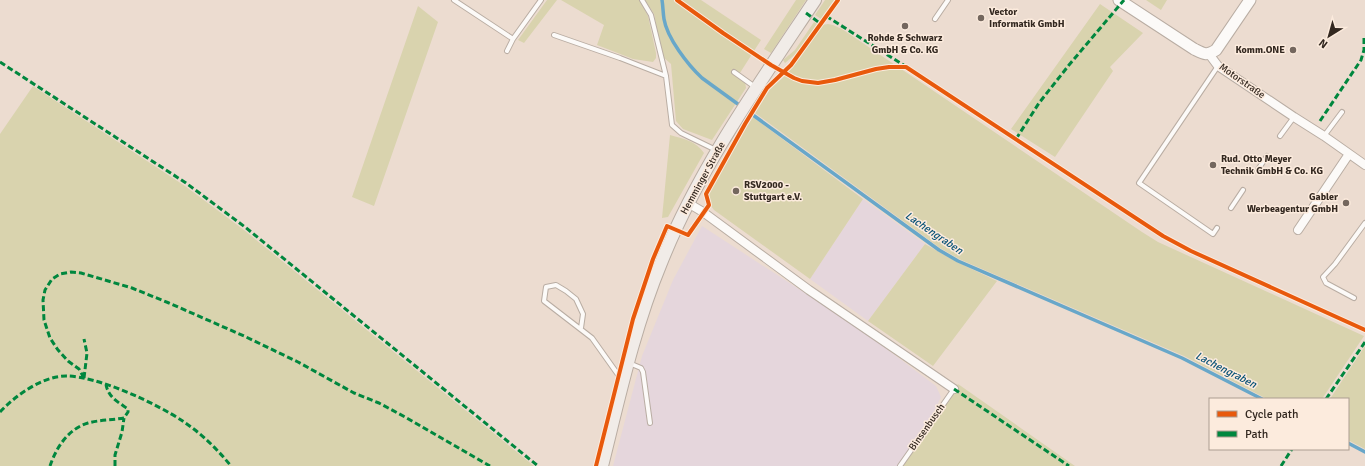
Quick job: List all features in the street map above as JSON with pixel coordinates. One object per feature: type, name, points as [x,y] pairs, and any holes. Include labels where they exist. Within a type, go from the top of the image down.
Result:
[{"type":"main road","name":"Hemminger Straße","points":[[602,466],[624,378],[651,289],[658,269],[688,203],[754,92],[815,0]]},
{"type":"street","points":[[1119,0],[1194,50],[1204,54],[1209,54],[1216,50],[1250,0]]},
{"type":"street","name":"Motorstraße","points":[[1209,54],[1218,66],[1365,165]]},
{"type":"street","points":[[1298,230],[1349,154]]},
{"type":"street","points":[[688,203],[703,212],[809,290],[954,389]]},
{"type":"lane","points":[[454,0],[513,39]]},
{"type":"lane","points":[[507,51],[513,39],[541,0]]},
{"type":"lane","points":[[642,0],[651,15],[666,76],[672,125],[681,134],[718,151]]},
{"type":"lane","points":[[935,19],[948,0]]},
{"type":"lane","points":[[554,34],[666,76]]},
{"type":"lane","points":[[1217,228],[1213,234],[1139,183],[1218,66]]},
{"type":"lane","points":[[734,72],[754,92]]},
{"type":"lane","points":[[1324,136],[1342,112]]},
{"type":"lane","points":[[1280,136],[1294,117]]},
{"type":"lane","points":[[1257,171],[1267,156]]},
{"type":"lane","points":[[1231,208],[1243,190]]},
{"type":"lane","points":[[1354,298],[1326,283],[1323,277],[1335,264],[1365,223]]},
{"type":"lane","points":[[581,328],[583,314],[576,299],[556,285],[546,287],[544,301],[559,314],[581,328],[592,338],[619,376],[624,378]]},
{"type":"lane","points":[[629,362],[641,368],[643,372],[650,423]]},
{"type":"lane","name":"Binsenbusch","points":[[900,466],[954,389]]},
{"type":"shaded area","points":[[547,0],[557,0],[524,43],[518,40]]},
{"type":"shaded area","points":[[561,0],[640,0],[648,16],[656,58],[653,62],[633,59],[597,45],[604,25]]},
{"type":"shaded area","points":[[645,0],[701,0],[761,40],[738,76],[745,82],[746,88],[712,140],[683,129],[676,121],[671,64],[662,56],[654,14]]},
{"type":"shaded area","points":[[796,0],[806,0],[771,53],[764,49]]},
{"type":"shaded area","points":[[825,0],[834,0],[821,19],[815,15]]},
{"type":"shaded area","points":[[1146,0],[1167,0],[1161,10]]},
{"type":"shaded area","points":[[1100,4],[1143,33],[1110,67],[1113,71],[1055,157],[1011,129]]},
{"type":"shaded area","points":[[418,6],[438,22],[374,206],[352,197]]},
{"type":"shaded area","points":[[814,22],[817,24],[798,52],[785,63],[783,60],[795,50]]},
{"type":"shaded area","points":[[822,25],[833,25],[842,29],[1158,242],[1364,336],[1323,398],[1265,398],[1184,356],[959,259],[940,248],[755,113],[770,89],[787,74]]},
{"type":"shaded area","points":[[33,86],[185,186],[244,230],[534,466],[0,466],[0,134]]},
{"type":"shaded area","points":[[753,117],[863,199],[810,279],[714,210],[708,202],[707,193]]},
{"type":"shaded area","points":[[670,135],[693,143],[704,153],[668,217],[662,218]]},
{"type":"shaded area","points":[[863,199],[925,244],[868,321],[810,279]]},
{"type":"shaded area","points":[[702,226],[860,329],[936,386],[941,397],[934,412],[898,466],[613,466],[642,356],[673,280]]},
{"type":"shaded area","points":[[925,244],[957,262],[997,281],[933,366],[868,321]]},
{"type":"shaded area","points":[[1365,346],[1365,449],[1349,441],[1349,398],[1331,398]]},
{"type":"shaded area","points":[[958,384],[1075,466],[901,466]]},
{"type":"waterway","name":"Lachengraben","points":[[662,0],[664,19],[669,34],[685,59],[702,78],[939,250],[958,261],[1182,358],[1260,398]]},
{"type":"waterway","name":"Lachengraben","points":[[1349,444],[1365,452]]},
{"type":"marked path","points":[[1016,139],[1039,103],[1124,0]]},
{"type":"marked path","points":[[806,13],[821,24]]},
{"type":"marked path","points":[[826,16],[905,66]]},
{"type":"marked path","points":[[1320,121],[1361,60],[1364,50],[1364,38]]},
{"type":"marked path","points":[[0,62],[186,183],[245,227],[538,466]]},
{"type":"marked path","points":[[84,378],[79,369],[68,361],[58,350],[50,338],[44,320],[43,300],[45,290],[52,279],[60,274],[71,272],[81,273],[132,288],[244,336],[298,362],[354,393],[379,403],[490,466]]},
{"type":"marked path","points":[[84,339],[87,353],[84,378]]},
{"type":"marked path","points":[[1327,398],[1365,342]]},
{"type":"marked path","points":[[0,412],[21,394],[48,379],[66,376],[79,377],[127,392],[173,415],[203,437],[231,466]]},
{"type":"marked path","points":[[50,466],[59,446],[74,430],[88,423],[124,418],[128,412],[128,409],[117,402],[109,393],[106,385]]},
{"type":"marked path","points":[[954,389],[1069,466]]},
{"type":"marked path","points":[[115,466],[115,455],[122,432],[124,418]]},
{"type":"marked path","points":[[1281,466],[1291,450]]},
{"type":"cycle path","points":[[677,0],[771,65],[802,81],[818,83],[876,69],[906,67],[1163,236],[1191,251],[1365,330]]},
{"type":"cycle path","points":[[596,466],[633,319],[653,259],[667,226],[688,235],[709,205],[706,194],[767,88],[791,65],[838,0]]},
{"type":"place","name":"Vector Informatik GmbH","points":[[981,18]]},
{"type":"place","name":"Rohde & Schwarz GmbH & Co. KG","points":[[905,26]]},
{"type":"place","name":"Komm.ONE","points":[[1293,50]]},
{"type":"place","name":"Rud. Otto Meyer Technik GmbH & Co. KG","points":[[1213,165]]},
{"type":"place","name":"RSV2000 - Stuttgart e.V.","points":[[736,191]]},
{"type":"place","name":"Gabler Werbeagentur GmbH","points":[[1346,203]]}]
